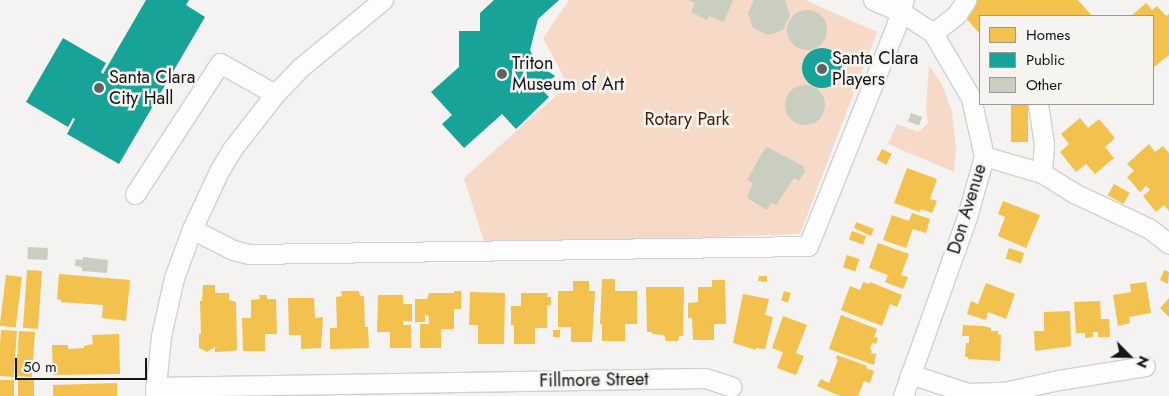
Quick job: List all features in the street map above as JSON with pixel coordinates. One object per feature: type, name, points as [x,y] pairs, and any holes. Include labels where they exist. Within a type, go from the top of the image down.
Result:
[{"type":"street","name":"Don Avenue","points":[[873,0],[903,6],[933,33],[971,98],[984,156],[967,218],[903,396]]},
{"type":"street","points":[[933,33],[957,14],[966,0]]},
{"type":"street","points":[[155,392],[161,336],[174,278],[210,188],[233,148],[275,94],[318,51],[376,2]]},
{"type":"street","points":[[192,229],[234,250],[249,254],[808,246],[903,6]]},
{"type":"street","points":[[135,194],[220,63],[275,94]]},
{"type":"street","points":[[1038,105],[1044,144],[1042,173]]},
{"type":"street","points":[[984,156],[1042,173],[1074,193],[1150,229],[1169,244]]},
{"type":"street","points":[[910,374],[968,392],[1004,392],[1059,380],[1145,366]]},
{"type":"street","name":"Fillmore Street","points":[[155,392],[468,389],[705,378],[732,387]]},
{"type":"green space","name":"Rotary Park","points":[[569,0],[805,0],[877,32],[800,234],[485,245],[464,178],[568,85],[543,38]]},
{"type":"green space","points":[[929,65],[942,85],[952,112],[956,148],[954,172],[888,144],[897,124],[918,132],[928,123],[926,109]]},
{"type":"building: Homes","points":[[972,0],[1078,0],[1091,15],[979,15],[979,33],[966,18],[972,13],[965,6]]},
{"type":"building: Homes","points":[[1146,3],[1152,10],[1157,6],[1166,16],[1169,14],[1169,55],[1154,67],[1154,15],[1132,15]]},
{"type":"building: Homes","points":[[1011,105],[1028,105],[1028,142],[1011,142]]},
{"type":"building: Homes","points":[[1080,118],[1088,128],[1099,119],[1115,138],[1105,147],[1114,158],[1095,174],[1086,164],[1076,172],[1060,152],[1069,144],[1061,134]]},
{"type":"building: Homes","points":[[1149,144],[1155,152],[1163,146],[1169,153],[1169,211],[1164,205],[1156,212],[1143,196],[1150,190],[1146,186],[1140,192],[1127,177],[1134,171],[1127,164]]},
{"type":"building: Homes","points":[[882,149],[892,154],[886,165],[877,160]]},
{"type":"building: Homes","points":[[907,168],[937,179],[930,199],[937,201],[932,213],[921,209],[920,212],[894,203]]},
{"type":"building: Homes","points":[[1114,184],[1130,193],[1123,204],[1108,195]]},
{"type":"building: Homes","points":[[1003,201],[1040,215],[1026,248],[998,236],[1005,217],[998,214]]},
{"type":"building: Homes","points":[[912,213],[930,219],[926,233],[913,229],[906,248],[883,240],[892,215],[909,221]]},
{"type":"building: Homes","points":[[856,222],[874,229],[871,236],[854,228]]},
{"type":"building: Homes","points":[[852,231],[866,236],[863,245],[849,239]]},
{"type":"building: Homes","points":[[878,243],[909,254],[901,275],[908,277],[903,289],[885,282],[888,275],[869,268]]},
{"type":"building: Homes","points":[[1009,248],[1024,253],[1021,263],[1006,258]]},
{"type":"building: Homes","points":[[847,255],[859,259],[855,271],[843,267]]},
{"type":"building: Homes","points":[[27,270],[42,271],[38,329],[23,328]]},
{"type":"building: Homes","points":[[1164,270],[1169,272],[1168,284],[1160,280]]},
{"type":"building: Homes","points":[[59,274],[130,280],[126,321],[102,318],[103,305],[61,302],[61,300],[57,299]]},
{"type":"building: Homes","points":[[6,275],[22,277],[16,328],[0,326]]},
{"type":"building: Homes","points":[[759,276],[767,276],[767,282],[758,281]]},
{"type":"building: Homes","points":[[602,279],[615,279],[615,291],[637,291],[637,324],[625,324],[625,341],[602,341],[602,325],[600,324]]},
{"type":"building: Homes","points":[[712,280],[725,280],[726,324],[714,324],[714,340],[693,340],[692,318],[688,318],[688,303],[698,302],[698,287],[712,287]]},
{"type":"building: Homes","points":[[573,281],[589,281],[589,291],[595,291],[592,342],[571,342],[571,327],[558,327],[558,291],[573,291]]},
{"type":"building: Homes","points":[[863,282],[870,284],[870,282],[902,295],[897,307],[890,304],[882,326],[841,310],[850,286],[860,290]]},
{"type":"building: Homes","points":[[1146,282],[1151,313],[1129,317],[1130,323],[1118,326],[1113,295],[1131,292],[1130,284]]},
{"type":"building: Homes","points":[[986,283],[1015,294],[1006,319],[988,312],[986,320],[967,314],[971,301],[978,304]]},
{"type":"building: Homes","points":[[203,285],[215,285],[215,293],[229,293],[229,300],[236,302],[237,349],[234,351],[215,352],[215,347],[207,352],[199,348],[199,334],[201,334],[200,301],[202,301]]},
{"type":"building: Homes","points":[[646,287],[684,287],[683,336],[679,336],[678,341],[666,341],[664,335],[647,332]]},
{"type":"building: Homes","points":[[341,291],[359,291],[360,296],[364,296],[365,327],[368,327],[369,348],[330,349],[330,328],[337,328],[336,297],[342,296]]},
{"type":"building: Homes","points":[[454,291],[461,291],[461,309],[454,309],[454,329],[441,329],[441,348],[420,348],[420,324],[429,324],[429,317],[425,314],[425,322],[415,322],[415,299],[427,299],[429,293],[454,293]]},
{"type":"building: Homes","points":[[784,291],[791,293],[788,303],[781,301]]},
{"type":"building: Homes","points":[[470,292],[505,293],[504,344],[478,344],[478,325],[469,325]]},
{"type":"building: Homes","points":[[521,293],[548,293],[547,297],[551,297],[551,305],[547,305],[547,328],[535,328],[535,344],[514,344],[511,306],[521,306]]},
{"type":"building: Homes","points":[[743,294],[769,299],[765,315],[773,317],[765,349],[756,348],[756,350],[733,343]]},
{"type":"building: Homes","points":[[259,295],[267,295],[267,299],[276,299],[277,334],[265,334],[265,351],[243,351],[242,318],[251,318],[251,300],[260,299]]},
{"type":"building: Homes","points":[[378,295],[403,295],[403,304],[412,304],[412,321],[403,321],[403,325],[411,325],[411,348],[390,348],[390,332],[377,332]]},
{"type":"building: Homes","points":[[288,298],[314,298],[315,318],[323,317],[321,348],[301,349],[301,335],[289,335]]},
{"type":"building: Homes","points":[[1169,298],[1169,317],[1160,308]]},
{"type":"building: Homes","points":[[1100,301],[1101,319],[1109,319],[1110,337],[1098,337],[1098,332],[1093,332],[1093,337],[1085,338],[1085,333],[1076,333],[1074,302]]},
{"type":"building: Homes","points":[[1070,311],[1071,346],[1035,351],[1034,331],[1044,331],[1044,312]]},
{"type":"building: Homes","points":[[841,315],[877,329],[874,337],[878,338],[876,344],[872,343],[870,349],[872,350],[871,353],[876,354],[874,365],[829,349]]},
{"type":"building: Homes","points":[[783,316],[807,325],[796,353],[804,356],[796,375],[777,368],[783,352],[772,348]]},
{"type":"building: Homes","points":[[963,325],[983,326],[991,328],[991,331],[998,331],[998,334],[1001,335],[1000,361],[968,359],[968,357],[965,357],[966,343],[969,343],[969,336],[962,336]]},
{"type":"building: Homes","points":[[1,330],[17,331],[14,377],[0,376]]},
{"type":"building: Homes","points":[[553,330],[560,330],[560,337],[553,337]]},
{"type":"building: Homes","points":[[19,331],[35,332],[32,377],[16,376]]},
{"type":"building: Homes","points":[[119,334],[120,374],[53,375],[52,345],[68,345],[68,349],[84,348],[84,346],[93,344],[92,335]]},
{"type":"building: Homes","points":[[837,355],[867,366],[866,368],[874,371],[870,383],[864,381],[858,396],[840,396],[817,386],[821,379],[829,383],[838,360],[836,359]]},
{"type":"building: Homes","points":[[0,380],[14,380],[14,396],[0,396]]},
{"type":"building: Homes","points":[[18,380],[34,380],[34,396],[18,396]]},
{"type":"building: Homes","points":[[117,383],[117,396],[53,396],[53,385]]},
{"type":"building: Public","name":"Santa Clara City Hall","points":[[146,0],[189,0],[186,5],[205,17],[119,164],[67,134],[75,119],[73,118],[68,127],[26,102],[63,38],[106,63],[101,72],[103,74]]},
{"type":"building: Public","name":"Triton Museum of Art","points":[[494,0],[559,0],[538,19],[530,50],[536,63],[555,76],[541,89],[549,97],[516,129],[502,114],[464,148],[442,124],[452,115],[431,92],[459,67],[459,31],[480,31],[480,13]]},
{"type":"building: Public","points":[[822,48],[836,54],[842,68],[836,82],[822,88],[808,82],[802,68],[808,54]]},
{"type":"building: Other","points":[[688,0],[733,0],[724,22],[709,16],[707,20],[691,12],[695,3]]},
{"type":"building: Other","points":[[754,0],[785,0],[790,15],[783,30],[768,35],[753,28],[748,13]]},
{"type":"building: Other","points":[[811,10],[818,13],[824,19],[827,30],[826,38],[818,47],[811,50],[803,50],[796,47],[788,38],[787,26],[790,19],[799,11]]},
{"type":"building: Other","points":[[805,85],[819,91],[825,105],[819,119],[805,125],[791,119],[785,105],[791,91]]},
{"type":"building: Other","points":[[911,113],[922,117],[919,126],[908,121]]},
{"type":"building: Other","points":[[767,147],[803,166],[805,171],[799,181],[794,178],[776,205],[771,203],[767,210],[747,198],[753,183],[747,180]]},
{"type":"building: Other","points":[[28,247],[48,248],[47,260],[27,259]]},
{"type":"building: Other","points":[[83,257],[108,260],[107,273],[82,271],[82,267],[75,266],[76,259],[83,260]]},
{"type":"place","name":"Santa Clara Players","points":[[822,69]]},
{"type":"place","name":"Triton Museum of Art","points":[[502,74]]},
{"type":"place","name":"Santa Clara City Hall","points":[[99,88]]}]
